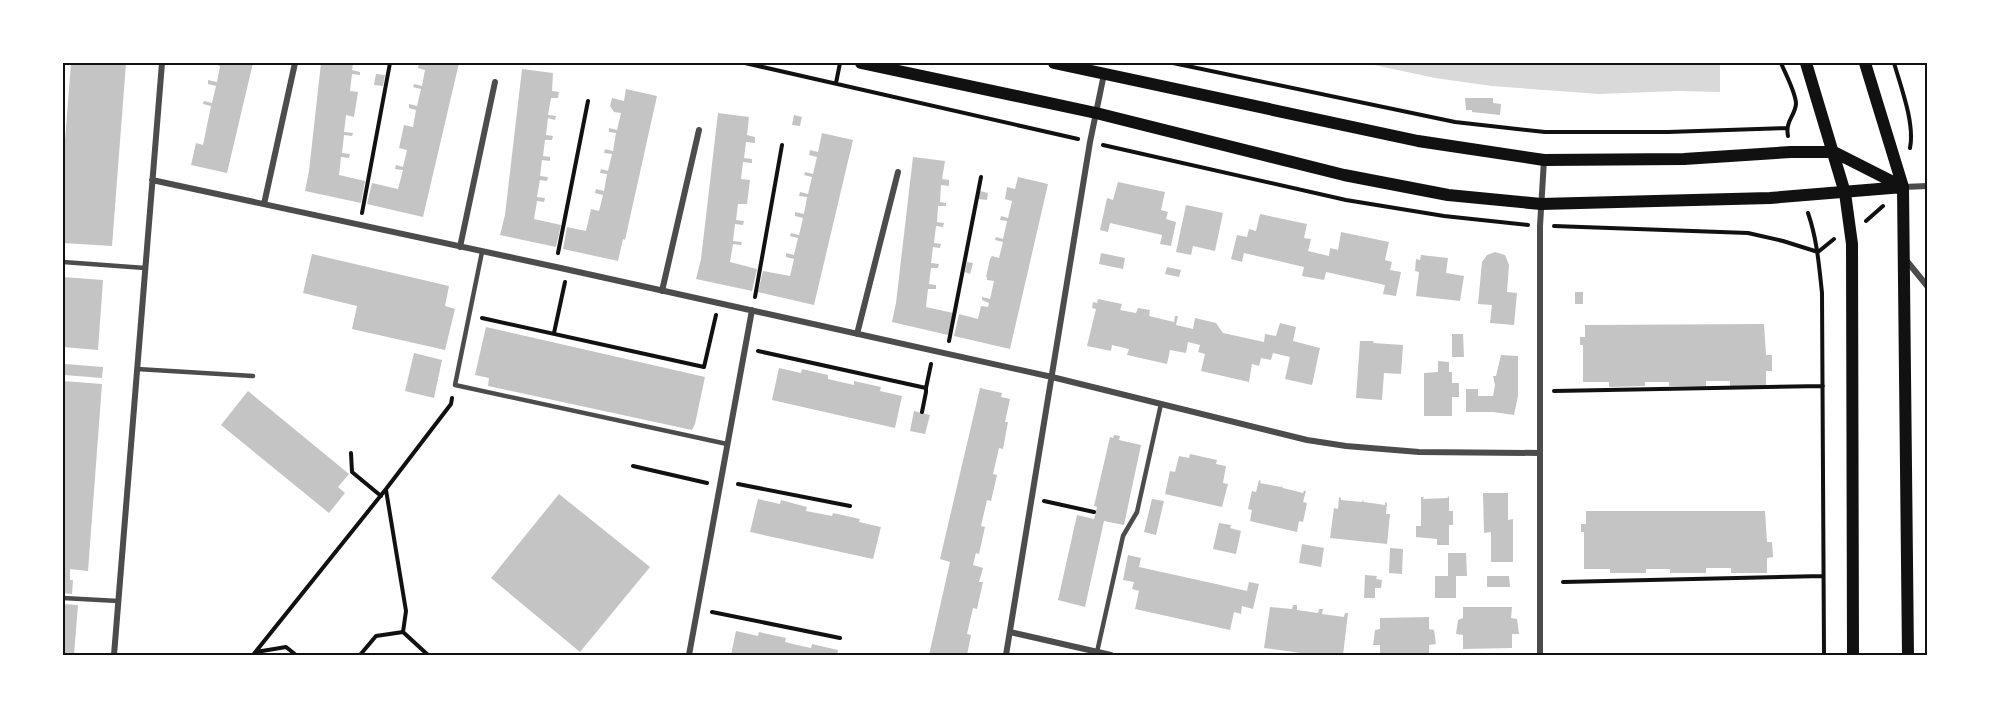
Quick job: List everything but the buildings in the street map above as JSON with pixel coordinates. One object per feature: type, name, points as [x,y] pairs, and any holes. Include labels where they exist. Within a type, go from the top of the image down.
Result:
[{"type":"main road","points":[[861,63],[1096,114],[1344,175],[1448,195],[1541,204],[1803,196],[1903,188]]},
{"type":"main road","points":[[1054,63],[1418,141],[1544,160],[1684,159],[1791,152],[1834,152],[1903,188]]},
{"type":"main road","points":[[1806,63],[1845,193],[1852,244],[1853,655]]},
{"type":"main road","points":[[1865,63],[1903,188],[1908,655]]},
{"type":"street","points":[[114,655],[162,63]]},
{"type":"street","points":[[264,204],[295,63]]},
{"type":"street","points":[[1006,655],[1104,74]]},
{"type":"street","points":[[460,247],[495,82]]},
{"type":"street","points":[[662,291],[699,130]]},
{"type":"street","points":[[1540,655],[1541,204],[1544,160]]},
{"type":"street","points":[[857,334],[898,172]]},
{"type":"street","points":[[152,180],[1052,377],[1307,440],[1346,446],[1419,452],[1540,453]]},
{"type":"street","points":[[1903,188],[1928,186]]},
{"type":"street","points":[[1904,257],[1928,287]]},
{"type":"street","points":[[689,655],[752,310]]},
{"type":"street","points":[[1010,632],[1111,655]]},
{"type":"lane","points":[[482,252],[455,386],[727,444]]},
{"type":"lane","points":[[63,262],[145,268]]},
{"type":"lane","points":[[137,369],[253,376]]},
{"type":"lane","points":[[1097,652],[1123,536],[1137,512],[1161,404]]},
{"type":"lane","points":[[63,598],[118,601]]},
{"type":"path","points":[[360,225],[390,63]]},
{"type":"path","points":[[836,83],[840,63]]},
{"type":"path","points":[[1173,63],[1455,122],[1545,132],[1668,132],[1786,128]]},
{"type":"path","points":[[1780,63],[1788,78],[1796,104],[1786,128],[1791,152]]},
{"type":"path","points":[[1894,63],[1912,139],[1908,158]]},
{"type":"path","points":[[554,333],[566,280],[556,267],[588,100]]},
{"type":"path","points":[[752,310],[782,145]]},
{"type":"path","points":[[946,354],[981,177]]},
{"type":"path","points":[[1803,196],[1818,252],[1822,293],[1824,655]]},
{"type":"path","points":[[470,315],[704,367],[718,303]]},
{"type":"path","points":[[744,348],[926,388]]},
{"type":"path","points":[[922,412],[934,351]]},
{"type":"path","points":[[254,653],[451,404],[455,386]]},
{"type":"path","points":[[1541,391],[1823,386]]},
{"type":"path","points":[[351,453],[352,472],[381,495]]},
{"type":"path","points":[[633,466],[719,486]]},
{"type":"path","points":[[738,484],[850,506]]},
{"type":"path","points":[[386,489],[406,611],[403,632]]},
{"type":"path","points":[[1032,498],[1094,512]]},
{"type":"path","points":[[1563,582],[1823,576]]},
{"type":"path","points":[[698,609],[840,638]]},
{"type":"path","points":[[360,655],[376,636],[403,632]]},
{"type":"path","points":[[403,632],[428,655]]},
{"type":"path","points":[[254,653],[286,647],[296,655]]},
{"type":"shaded area","points":[[1365,63],[1720,63],[1720,92],[1599,94],[1492,86],[1435,78]]}]
